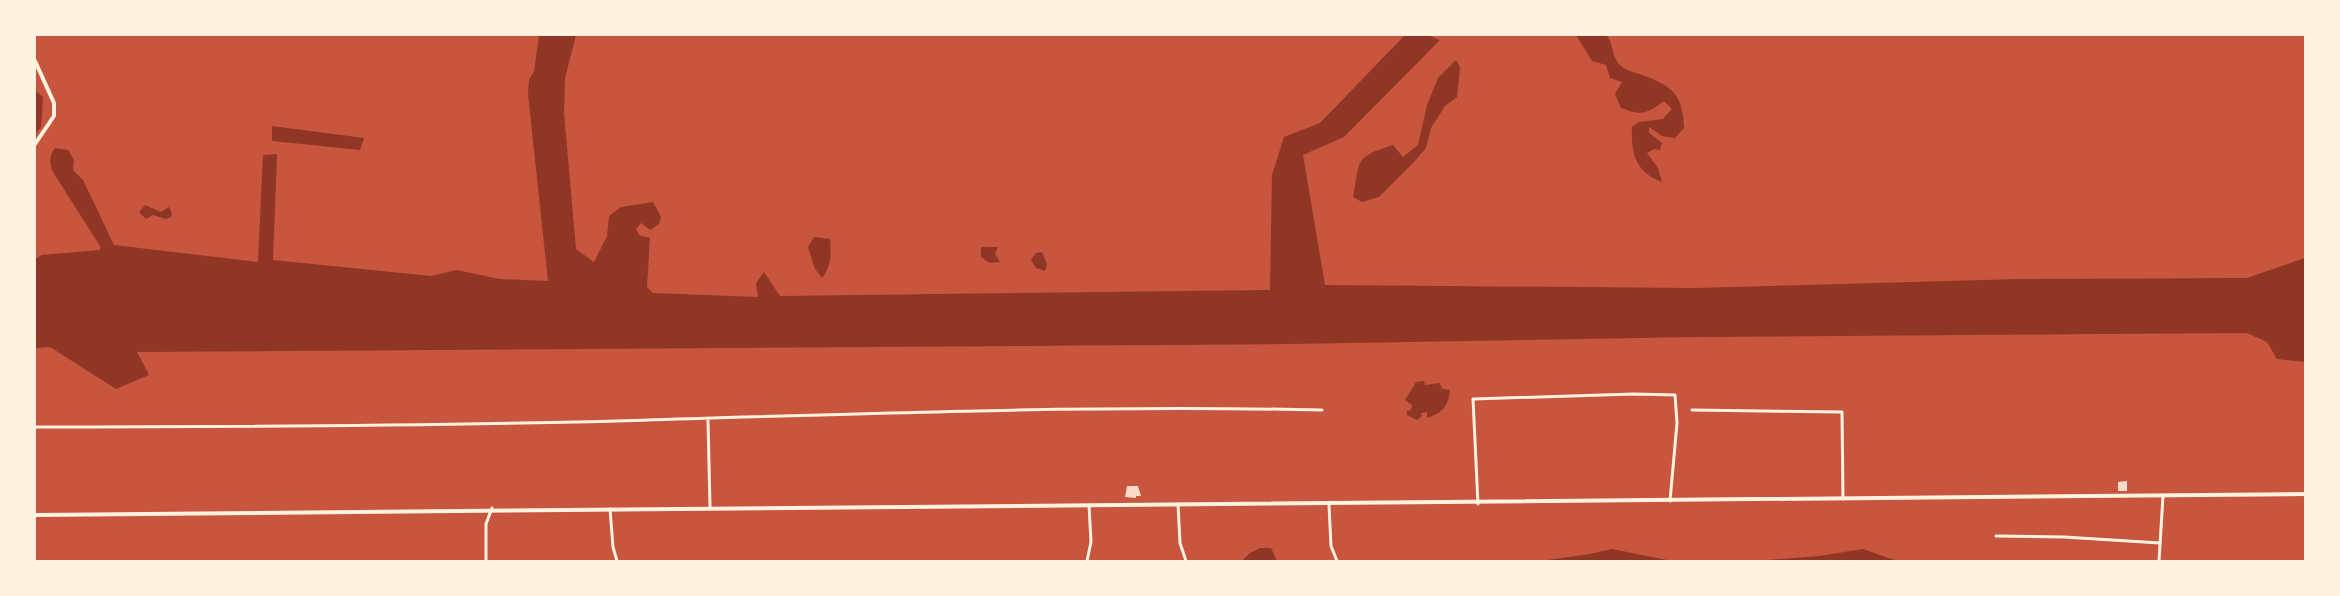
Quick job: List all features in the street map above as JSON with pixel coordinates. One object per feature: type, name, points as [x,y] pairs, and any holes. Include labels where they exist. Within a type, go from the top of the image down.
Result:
[{"type":"street","points":[[35,60],[54,103],[54,116],[35,144]]},
{"type":"street","points":[[1478,504],[1473,399],[1634,394],[1675,395],[1677,423],[1670,502]]},
{"type":"street","points":[[35,427],[132,429],[534,423],[977,411],[1204,408],[1322,410]]},
{"type":"street","points":[[1692,410],[1842,412],[1843,499]]},
{"type":"street","points":[[708,421],[710,507]]},
{"type":"street","points":[[35,515],[492,508],[610,509],[1089,504],[1478,504],[2305,494]]},
{"type":"street","points":[[2159,561],[2163,496]]},
{"type":"street","points":[[1087,561],[1091,542],[1089,504]]},
{"type":"street","points":[[1178,504],[1180,543],[1186,561]]},
{"type":"street","points":[[1329,505],[1331,546],[1337,561]]},
{"type":"street","points":[[486,561],[486,524],[492,508]]},
{"type":"street","points":[[610,509],[613,547],[617,561]]},
{"type":"street","points":[[1996,536],[2064,537],[2160,543]]},
{"type":"shaded area","points":[[539,35],[576,35],[565,78],[564,113],[576,249],[594,262],[607,236],[609,216],[621,207],[653,202],[661,217],[659,224],[650,230],[641,223],[636,229],[639,235],[650,238],[647,287],[653,293],[758,297],[756,283],[764,272],[780,296],[1270,290],[1272,175],[1284,137],[1320,123],[1405,35],[1427,35],[1440,40],[1344,137],[1303,155],[1325,285],[1694,288],[2020,279],[2247,278],[2305,258],[2305,362],[2277,359],[2267,342],[2247,333],[1694,337],[1291,344],[137,352],[149,375],[116,389],[50,347],[35,348],[35,259],[42,255],[100,250],[100,246],[53,172],[50,160],[55,148],[68,150],[74,160],[73,170],[83,180],[114,245],[258,262],[263,155],[277,154],[273,260],[431,276],[457,270],[499,279],[548,281],[528,94],[529,80],[534,71]]},
{"type":"shaded area","points":[[1576,35],[1606,35],[1617,60],[1624,68],[1662,83],[1674,93],[1681,107],[1684,128],[1675,138],[1662,136],[1649,127],[1649,133],[1662,143],[1660,150],[1654,149],[1647,153],[1658,168],[1662,182],[1646,173],[1636,160],[1632,145],[1632,127],[1639,122],[1663,119],[1672,109],[1664,101],[1653,109],[1640,113],[1621,108],[1615,94],[1622,82],[1610,78],[1606,65],[1592,61]]},
{"type":"shaded area","points":[[1456,60],[1460,67],[1457,97],[1445,106],[1431,128],[1426,148],[1379,197],[1362,202],[1353,197],[1359,167],[1365,157],[1393,145],[1403,157],[1418,145],[1427,105],[1438,78]]},
{"type":"shaded area","points":[[35,90],[43,97],[41,127],[35,134]]},
{"type":"shaded area","points":[[272,126],[364,138],[360,150],[272,141]]},
{"type":"shaded area","points":[[145,205],[161,212],[169,207],[172,214],[171,217],[166,219],[153,215],[146,219],[139,212]]},
{"type":"shaded area","points":[[814,237],[830,239],[831,254],[829,264],[822,278],[815,269],[808,247]]},
{"type":"shaded area","points":[[981,247],[998,247],[995,254],[1000,262],[990,263],[981,257]]},
{"type":"shaded area","points":[[1042,252],[1047,264],[1045,271],[1036,268],[1031,260],[1036,253]]},
{"type":"shaded area","points":[[1424,381],[1425,385],[1439,383],[1443,389],[1450,390],[1449,396],[1446,405],[1441,411],[1427,418],[1427,412],[1421,413],[1422,416],[1417,420],[1407,415],[1407,411],[1411,410],[1412,405],[1405,400],[1416,382]]},
{"type":"shaded area","points":[[1260,548],[1271,548],[1277,561],[1242,561],[1250,553]]},
{"type":"shaded area","points":[[1612,549],[1672,561],[1540,561],[1590,554]]},
{"type":"shaded area","points":[[1863,549],[1897,561],[1754,561],[1819,556]]},
{"type":"building","points":[[2127,481],[2127,491],[2118,491],[2118,482]]},
{"type":"building","points":[[1127,486],[1138,486],[1141,496],[1136,496],[1136,498],[1125,497]]}]
